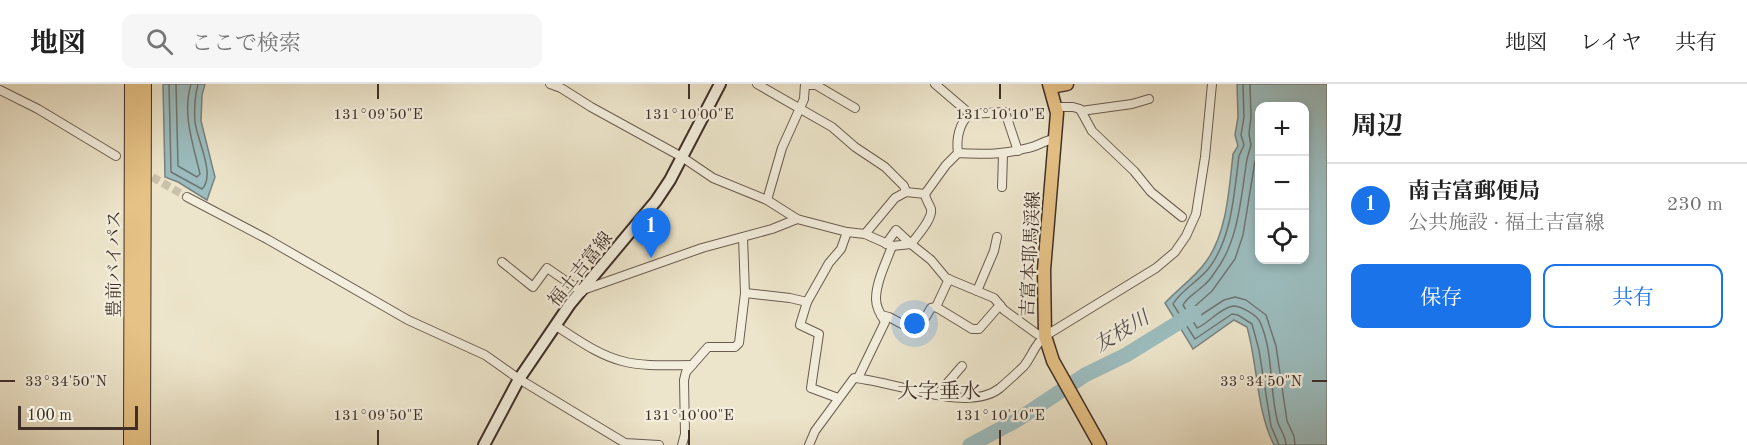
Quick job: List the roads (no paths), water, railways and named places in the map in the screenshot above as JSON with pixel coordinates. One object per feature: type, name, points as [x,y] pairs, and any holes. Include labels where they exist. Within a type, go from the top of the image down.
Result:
[{"type":"highway","name":"豊前バイパス","points":[[131,445],[132,84]]},
{"type":"highway","name":"豊前バイパス","points":[[143,445],[144,84]]},
{"type":"main road","name":"福土吉富線","points":[[484,445],[519,379],[570,304],[656,201],[720,84]]},
{"type":"main road","points":[[1050,86],[1067,84]]},
{"type":"main road","name":"吉富本耶馬渓線","points":[[1050,86],[1055,107],[1055,139],[1044,270],[1045,336],[1053,361],[1097,440]]},
{"type":"street","points":[[550,84],[562,86],[591,107],[682,157],[713,178],[767,200],[797,219],[847,232],[865,234],[889,245],[911,244]]},
{"type":"street","points":[[757,84],[832,127],[855,147],[885,167],[904,186],[906,192]]},
{"type":"street","points":[[767,200],[782,148],[804,99],[805,84],[816,85],[855,108]]},
{"type":"street","points":[[935,84],[970,114]]},
{"type":"street","points":[[809,445],[815,431],[854,378],[871,379],[948,398],[989,395],[1025,364],[1037,343],[1045,336],[1156,268],[1175,252],[1186,236],[1196,214],[1205,157],[1212,84]]},
{"type":"street","points":[[0,90],[38,109],[116,156]]},
{"type":"street","points":[[1081,111],[1149,99]]},
{"type":"street","points":[[1055,107],[1073,107],[1081,111],[1092,131],[1134,171],[1151,192],[1182,217]]},
{"type":"street","points":[[958,153],[956,142],[964,120],[970,114],[1005,112],[1018,151]]},
{"type":"street","points":[[911,244],[930,217],[931,210],[925,194],[946,165],[958,153],[1003,154],[1055,139]]},
{"type":"street","points":[[1002,187],[1003,154]]},
{"type":"street","points":[[865,234],[895,198],[906,192],[925,194]]},
{"type":"street","points":[[188,197],[267,239],[408,320],[485,355],[519,379],[625,443],[659,445]]},
{"type":"street","points":[[502,262],[533,287],[547,268],[583,291],[702,248],[797,219]]},
{"type":"street","points":[[858,378],[885,322],[876,299],[889,245],[896,230],[949,279],[994,298],[1037,334],[1045,336]]},
{"type":"street","points":[[838,398],[811,388],[819,334],[800,325],[807,302],[829,263],[841,249],[847,232]]},
{"type":"street","points":[[682,445],[685,434],[684,380],[686,372],[708,347],[735,347],[739,343],[745,293],[743,237]]},
{"type":"street","points":[[977,291],[994,251],[997,237]]},
{"type":"street","points":[[881,315],[917,332],[931,308],[936,307],[949,279]]},
{"type":"street","points":[[745,293],[807,302]]},
{"type":"street","points":[[936,307],[972,329],[980,329],[1000,305]]},
{"type":"street","points":[[556,326],[601,354],[622,361],[645,365],[692,365]]},
{"type":"street","points":[[938,395],[962,366]]},
{"type":"water","points":[[163,84],[205,84],[202,95],[201,121],[215,177],[207,200],[178,182],[165,177]]},
{"type":"water","points":[[1237,84],[1327,84],[1327,445],[1274,445],[1260,402],[1247,327],[1234,320],[1193,349],[1165,303],[1201,268],[1218,239],[1226,211],[1233,154],[1238,146],[1235,135],[1238,117]]},
{"type":"waterway","name":"友枝川","points":[[970,445],[1017,420],[1085,375],[1126,355],[1194,313]]},
{"type":"tunnel","points":[[142,171],[187,197]]},
{"type":"place","name":"南吉富郵便局","points":[[651,258]]},
{"type":"district","name":"大字垂水","points":[[939,391]]}]
